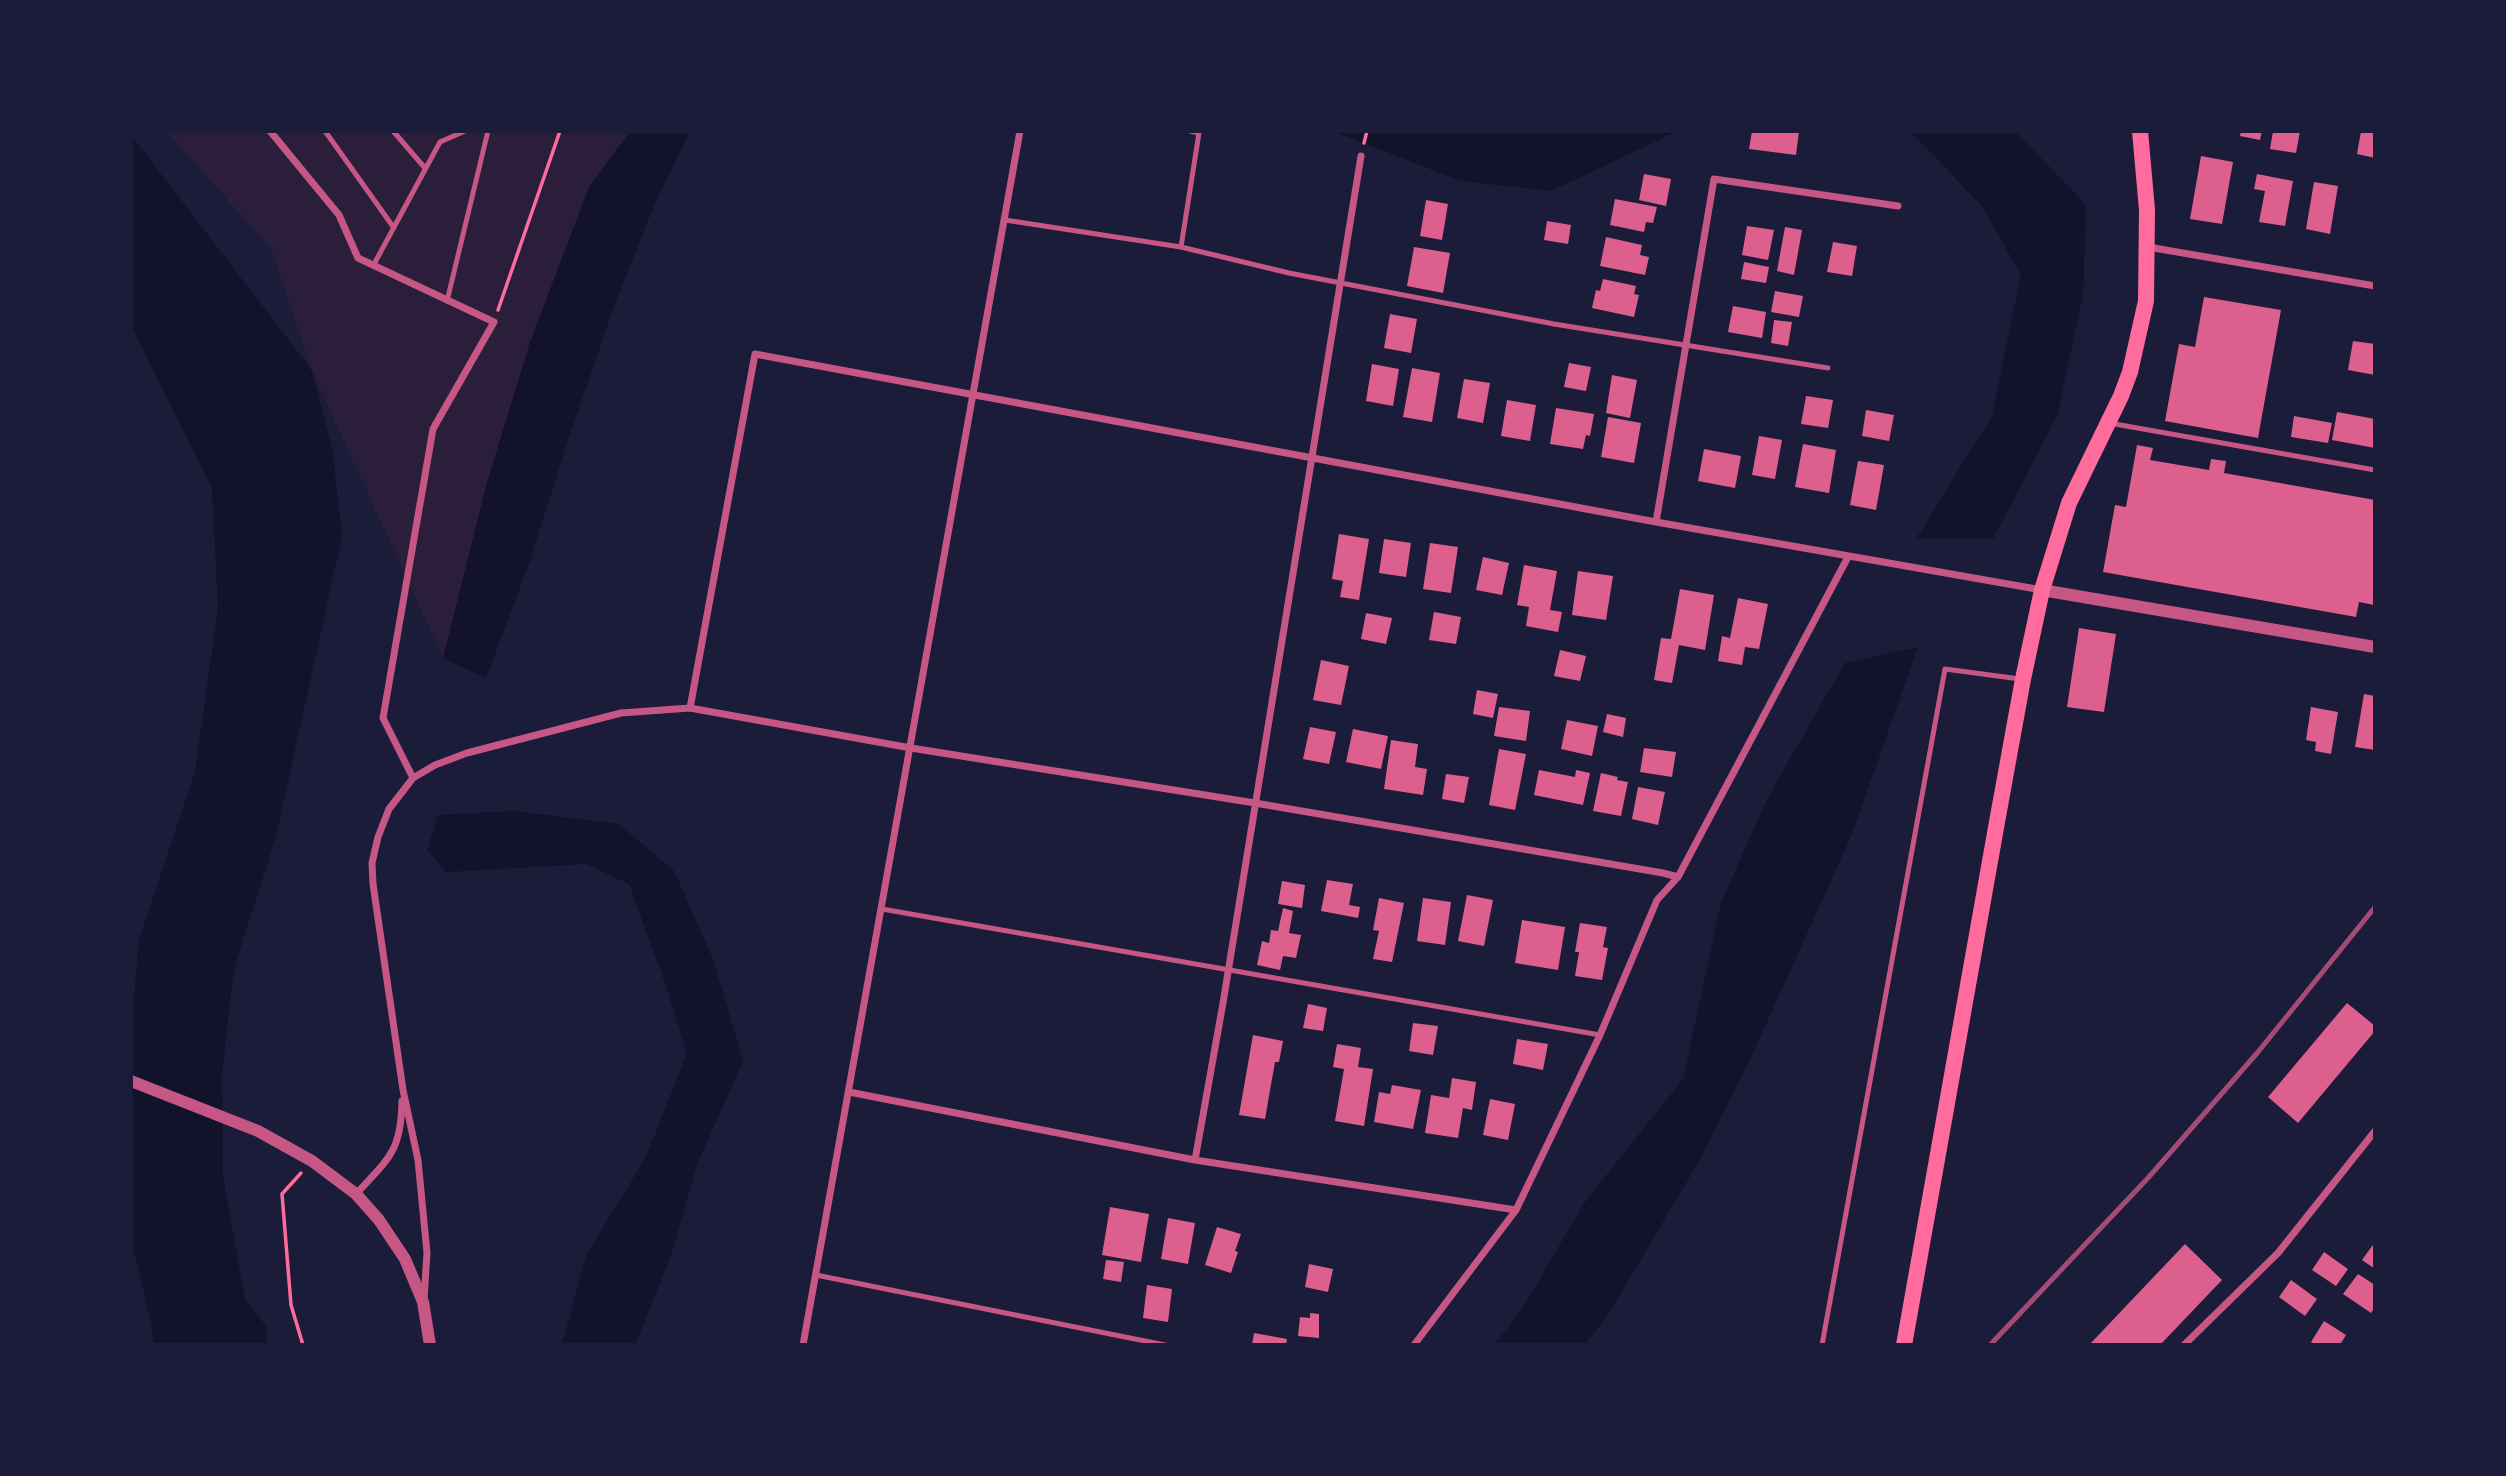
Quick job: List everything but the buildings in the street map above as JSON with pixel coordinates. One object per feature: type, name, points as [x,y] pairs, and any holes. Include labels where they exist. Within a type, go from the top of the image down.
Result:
[{"type":"main road","points":[[1904,1345],[2023,679],[2042,590],[2069,503],[2130,372],[2146,302],[2147,210],[2140,131]]},
{"type":"street","points":[[270,131],[340,215],[358,258],[494,322],[433,429],[383,718],[413,778]]},
{"type":"street","points":[[803,1345],[1020,131]]},
{"type":"street","points":[[1195,1160],[1361,156]]},
{"type":"street","points":[[1656,522],[1714,179],[1898,206]]},
{"type":"street","points":[[2147,247],[2375,286]]},
{"type":"street","points":[[690,708],[755,354],[1848,557],[2375,647]]},
{"type":"street","points":[[1414,1345],[1516,1210],[1600,1035],[1657,900],[1678,877],[1848,557]]},
{"type":"street","points":[[423,1302],[427,1253],[418,1160],[403,1090],[372,863],[389,809],[413,778],[435,765],[467,753],[621,713],[690,708],[911,748],[1255,803],[1678,877]]},
{"type":"street","points":[[131,1081],[258,1131],[313,1161],[356,1194],[379,1220],[405,1259],[423,1302],[430,1345]]},
{"type":"street","points":[[356,1194],[394,1152],[402,1128],[403,1090]]},
{"type":"street","points":[[849,1092],[1195,1160],[1516,1210]]},
{"type":"street","points":[[2185,1345],[2278,1253],[2375,1131]]},
{"type":"lane","points":[[325,131],[394,228]]},
{"type":"lane","points":[[393,131],[425,168]]},
{"type":"lane","points":[[373,265],[440,142],[465,131]]},
{"type":"lane","points":[[447,300],[488,131]]},
{"type":"lane","points":[[1181,247],[1199,133],[1190,131]]},
{"type":"lane","points":[[1004,220],[1181,247],[1341,283],[1554,324],[1828,368]]},
{"type":"lane","points":[[2108,423],[2375,470]]},
{"type":"lane","points":[[1822,1345],[1945,669],[2023,679]]},
{"type":"lane","points":[[882,909],[1228,972],[1600,1035]]},
{"type":"lane","points":[[816,1275],[1165,1345]]},
{"type":"path","points":[[494,322],[560,131]]},
{"type":"path","points":[[303,1345],[291,1305],[282,1194],[313,1161]]},
{"type":"shaded area","points":[[166,131],[660,131],[443,658],[311,369],[272,250]]},
{"type":"shaded area","points":[[630,131],[690,131],[652,210],[614,306],[529,564],[486,678],[443,658],[486,486],[530,342],[589,187]]},
{"type":"shaded area","points":[[1333,131],[1678,131],[1551,191],[1461,181]]},
{"type":"shaded area","points":[[1910,131],[2015,131],[2086,205],[2083,295],[2057,416],[1993,539],[1916,539],[1992,416],[2021,275],[1982,206]]},
{"type":"shaded area","points":[[131,135],[311,369],[332,447],[342,536],[276,836],[234,969],[222,1073],[223,1176],[245,1300],[266,1326],[267,1345],[154,1345],[131,1239],[131,1035],[139,940],[195,772],[218,608],[212,488],[131,325]]},
{"type":"shaded area","points":[[1918,647],[1852,834],[1752,1055],[1699,1161],[1607,1316],[1585,1345],[1494,1345],[1520,1312],[1585,1202],[1683,1079],[1721,903],[1768,797],[1845,663]]},
{"type":"shaded area","points":[[513,811],[619,824],[674,871],[713,959],[743,1061],[698,1162],[671,1255],[635,1345],[562,1345],[586,1256],[646,1157],[687,1054],[629,884],[586,864],[446,872],[427,850],[438,815]]},
{"type":"railway","points":[[1990,1345],[2148,1178],[2258,1052],[2375,907]]}]
